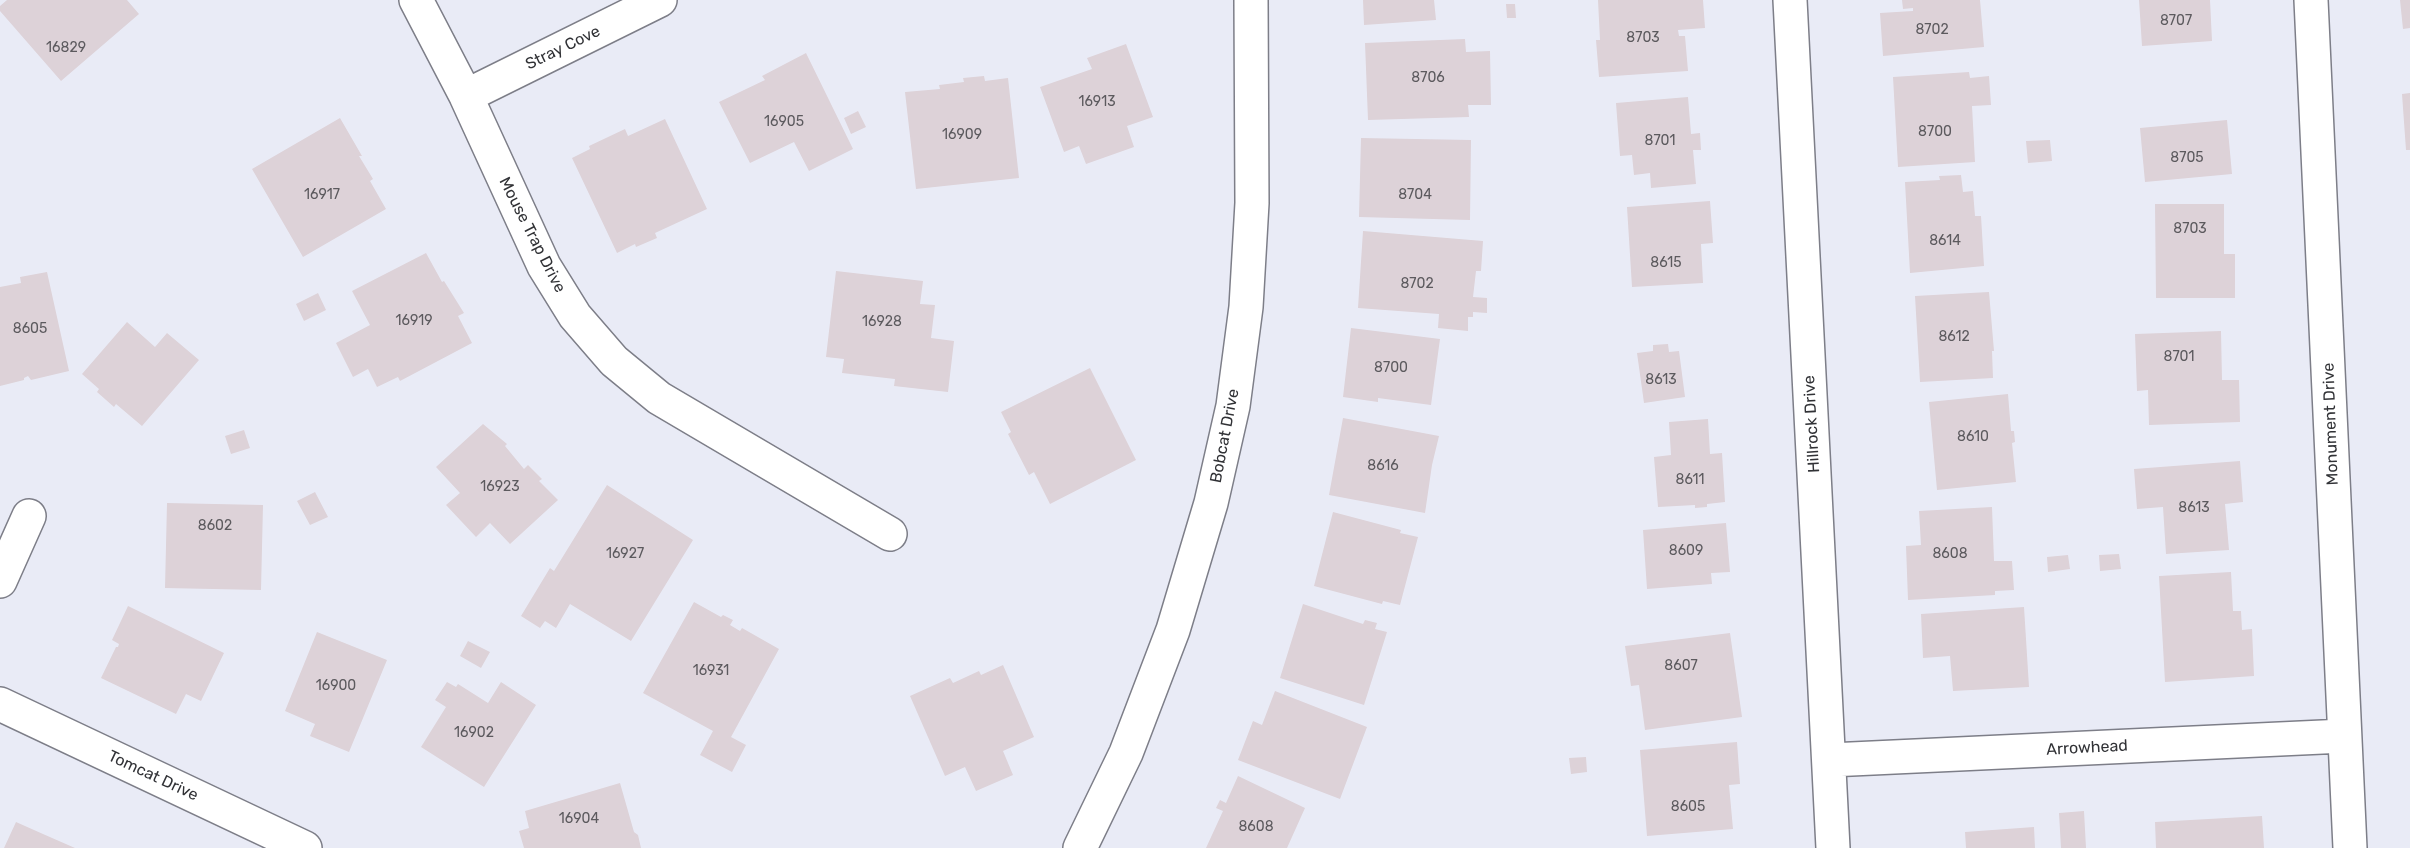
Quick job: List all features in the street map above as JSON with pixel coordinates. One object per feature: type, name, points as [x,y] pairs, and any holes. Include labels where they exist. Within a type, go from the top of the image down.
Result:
[{"type":"street","name":"Mouse Trap Drive","points":[[416,0],[466,96],[544,266],[575,316],[614,361],[659,398],[890,534]]},
{"type":"street","name":"Stray Cove","points":[[466,96],[660,0]]},
{"type":"street","name":"Bobcat Drive","points":[[1080,848],[1126,753],[1173,630],[1211,502],[1233,406],[1246,307],[1252,203],[1251,0]]},
{"type":"street","name":"Hillrock Drive","points":[[1790,0],[1833,848]]},
{"type":"street","name":"Monument Drive","points":[[2311,0],[2350,848]]},
{"type":"street","points":[[0,581],[30,516]]},
{"type":"street","name":"Tomcat Drive","points":[[0,704],[305,848]]},
{"type":"street","name":"Arrowhead","points":[[1830,760],[2344,736]]},
{"type":"building","points":[[7,0],[127,0],[139,14],[61,81],[0,11],[0,6]]},
{"type":"building","points":[[1363,0],[1434,0],[1436,20],[1364,25]]},
{"type":"building","points":[[1598,0],[1703,0],[1705,28],[1678,30],[1679,36],[1685,36],[1688,71],[1599,77],[1596,40],[1600,40]]},
{"type":"building","points":[[1902,0],[1980,0],[1984,47],[1883,56],[1880,13],[1913,11],[1913,8],[1903,9]]},
{"type":"building","points":[[2139,0],[2210,0],[2212,41],[2142,46]]},
{"type":"building","points":[[2400,0],[2410,0],[2410,28],[2403,29]]},
{"type":"building","points":[[1506,4],[1515,4],[1516,18],[1507,18]]},
{"type":"building","points":[[1465,39],[1466,52],[1490,51],[1491,105],[1468,105],[1469,117],[1368,120],[1365,43]]},
{"type":"building","points":[[1126,44],[1153,117],[1127,126],[1134,147],[1086,164],[1079,146],[1064,152],[1040,87],[1092,69],[1087,58]]},
{"type":"building","points":[[806,53],[853,149],[809,171],[794,142],[750,163],[719,102],[765,80],[762,76]]},
{"type":"building","points":[[1969,72],[1970,78],[1989,76],[1991,105],[1972,106],[1975,162],[1898,167],[1893,77]]},
{"type":"building","points":[[984,76],[985,81],[1008,78],[1019,178],[916,189],[905,92],[940,89],[939,85],[964,82],[963,78]]},
{"type":"building","points":[[2410,93],[2410,150],[2406,150],[2402,94]]},
{"type":"building","points":[[1688,97],[1691,134],[1700,133],[1701,150],[1693,150],[1696,184],[1651,188],[1650,173],[1634,175],[1632,155],[1620,156],[1616,103]]},
{"type":"building","points":[[858,111],[866,127],[851,134],[844,118]]},
{"type":"building","points":[[340,118],[362,156],[359,156],[373,179],[370,181],[386,209],[303,257],[252,169]]},
{"type":"building","points":[[665,119],[707,209],[655,233],[657,238],[636,247],[635,244],[617,253],[572,158],[590,149],[589,146],[625,129],[628,136]]},
{"type":"building","points":[[2227,120],[2232,174],[2145,182],[2140,128]]},
{"type":"building","points":[[1361,138],[1471,140],[1470,220],[1359,217]]},
{"type":"building","points":[[2050,140],[2052,161],[2028,163],[2026,141]]},
{"type":"building","points":[[1961,175],[1963,192],[1973,191],[1975,216],[1981,216],[1984,266],[1910,273],[1905,182],[1940,180],[1939,176]]},
{"type":"building","points":[[1710,201],[1713,243],[1701,244],[1703,283],[1632,287],[1627,207]]},
{"type":"building","points":[[2155,204],[2224,204],[2224,254],[2235,254],[2235,298],[2156,298]]},
{"type":"building","points":[[1363,231],[1483,241],[1481,271],[1476,271],[1473,297],[1487,298],[1487,313],[1473,312],[1473,317],[1468,317],[1468,331],[1438,328],[1439,314],[1358,308]]},
{"type":"building","points":[[426,253],[442,282],[444,281],[464,313],[458,316],[472,343],[400,381],[398,377],[377,387],[368,369],[353,377],[336,343],[370,325],[352,291]]},
{"type":"building","points":[[836,271],[923,281],[920,304],[935,305],[931,338],[954,341],[948,392],[894,386],[895,379],[842,373],[844,359],[826,357]]},
{"type":"building","points":[[47,272],[69,371],[31,380],[28,376],[24,380],[0,386],[0,287],[21,283],[20,277]]},
{"type":"building","points":[[1989,292],[1994,351],[1992,351],[1993,378],[1920,382],[1915,296]]},
{"type":"building","points":[[318,293],[326,310],[304,321],[296,304]]},
{"type":"building","points":[[127,322],[155,347],[167,333],[199,360],[142,426],[116,404],[114,407],[82,374]]},
{"type":"building","points":[[1351,328],[1440,339],[1431,405],[1378,398],[1378,402],[1343,397]]},
{"type":"building","points":[[2221,331],[2222,380],[2239,380],[2240,422],[2149,425],[2148,390],[2137,391],[2135,334]]},
{"type":"building","points":[[1668,344],[1669,352],[1679,351],[1685,397],[1644,403],[1637,353],[1653,351],[1653,345]]},
{"type":"building","points":[[1090,368],[1136,460],[1050,504],[1034,472],[1029,475],[1008,434],[1011,432],[1001,412]]},
{"type":"building","points":[[2008,394],[2011,431],[2014,431],[2015,442],[2012,443],[2016,482],[1937,490],[1929,402]]},
{"type":"building","points":[[1343,418],[1439,436],[1425,513],[1329,495]]},
{"type":"building","points":[[1708,419],[1710,454],[1722,453],[1725,502],[1695,508],[1695,505],[1658,507],[1654,457],[1671,455],[1669,422]]},
{"type":"building","points":[[483,424],[507,444],[505,446],[524,469],[528,465],[542,479],[539,481],[558,500],[510,544],[490,523],[476,537],[446,505],[460,493],[436,467]]},
{"type":"building","points":[[244,430],[250,448],[231,454],[225,436]]},
{"type":"building","points":[[2240,461],[2243,502],[2225,504],[2229,550],[2166,554],[2163,507],[2137,509],[2134,469]]},
{"type":"building","points":[[607,485],[693,540],[631,641],[570,604],[556,628],[545,621],[540,628],[521,616],[550,568],[554,571]]},
{"type":"building","points":[[315,492],[328,517],[310,525],[297,501]]},
{"type":"building","points":[[167,503],[263,505],[261,590],[165,588]]},
{"type":"building","points":[[1992,507],[1994,561],[2012,561],[2014,590],[1995,591],[1995,595],[1908,600],[1906,546],[1921,545],[1919,511]]},
{"type":"building","points":[[1333,512],[1401,530],[1400,533],[1418,537],[1400,605],[1383,601],[1382,604],[1314,586]]},
{"type":"building","points":[[1726,523],[1730,572],[1711,573],[1712,584],[1647,589],[1643,530]]},
{"type":"building","points":[[2119,554],[2121,569],[2100,571],[2099,555]]},
{"type":"building","points":[[2068,555],[2070,569],[2048,572],[2047,557]]},
{"type":"building","points":[[2231,572],[2233,611],[2241,611],[2242,630],[2252,629],[2254,676],[2165,682],[2159,576]]},
{"type":"building","points":[[694,602],[721,617],[723,615],[733,620],[730,625],[740,631],[742,628],[779,649],[731,737],[746,745],[732,772],[700,755],[713,731],[643,693]]},
{"type":"building","points":[[1303,604],[1363,624],[1365,620],[1377,623],[1375,629],[1387,632],[1364,705],[1280,678]]},
{"type":"building","points":[[128,606],[224,653],[201,701],[186,694],[176,714],[101,678],[118,647],[119,644],[112,640]]},
{"type":"building","points":[[2024,607],[2029,687],[1953,691],[1950,656],[1923,658],[1921,614]]},
{"type":"building","points":[[317,632],[387,660],[349,752],[310,736],[315,724],[285,711]]},
{"type":"building","points":[[1730,633],[1742,717],[1645,730],[1639,685],[1631,686],[1625,646]]},
{"type":"building","points":[[468,641],[490,652],[481,668],[460,656]]},
{"type":"building","points":[[1003,665],[1034,737],[1003,751],[1013,775],[976,791],[965,767],[945,776],[910,696],[950,678],[953,683],[979,671],[981,675]]},
{"type":"building","points":[[447,682],[456,687],[458,684],[488,703],[501,682],[536,705],[484,787],[421,747],[446,707],[435,700]]},
{"type":"building","points":[[1275,691],[1367,727],[1340,799],[1238,760],[1253,721],[1262,725]]},
{"type":"building","points":[[1737,742],[1740,784],[1729,785],[1733,829],[1647,836],[1640,750]]},
{"type":"building","points":[[1586,757],[1587,772],[1571,774],[1569,758]]},
{"type":"building","points":[[1238,776],[1305,808],[1287,848],[1206,848],[1223,811],[1216,808],[1220,800],[1226,803]]},
{"type":"building","points":[[620,783],[641,848],[524,848],[519,831],[529,828],[525,811]]},
{"type":"building","points":[[2084,811],[2086,848],[2061,848],[2059,813]]},
{"type":"building","points":[[2262,816],[2264,848],[2156,848],[2155,822]]},
{"type":"building","points":[[16,822],[43,834],[75,848],[4,848]]},
{"type":"building","points":[[2034,827],[2035,848],[1966,848],[1965,832]]}]
